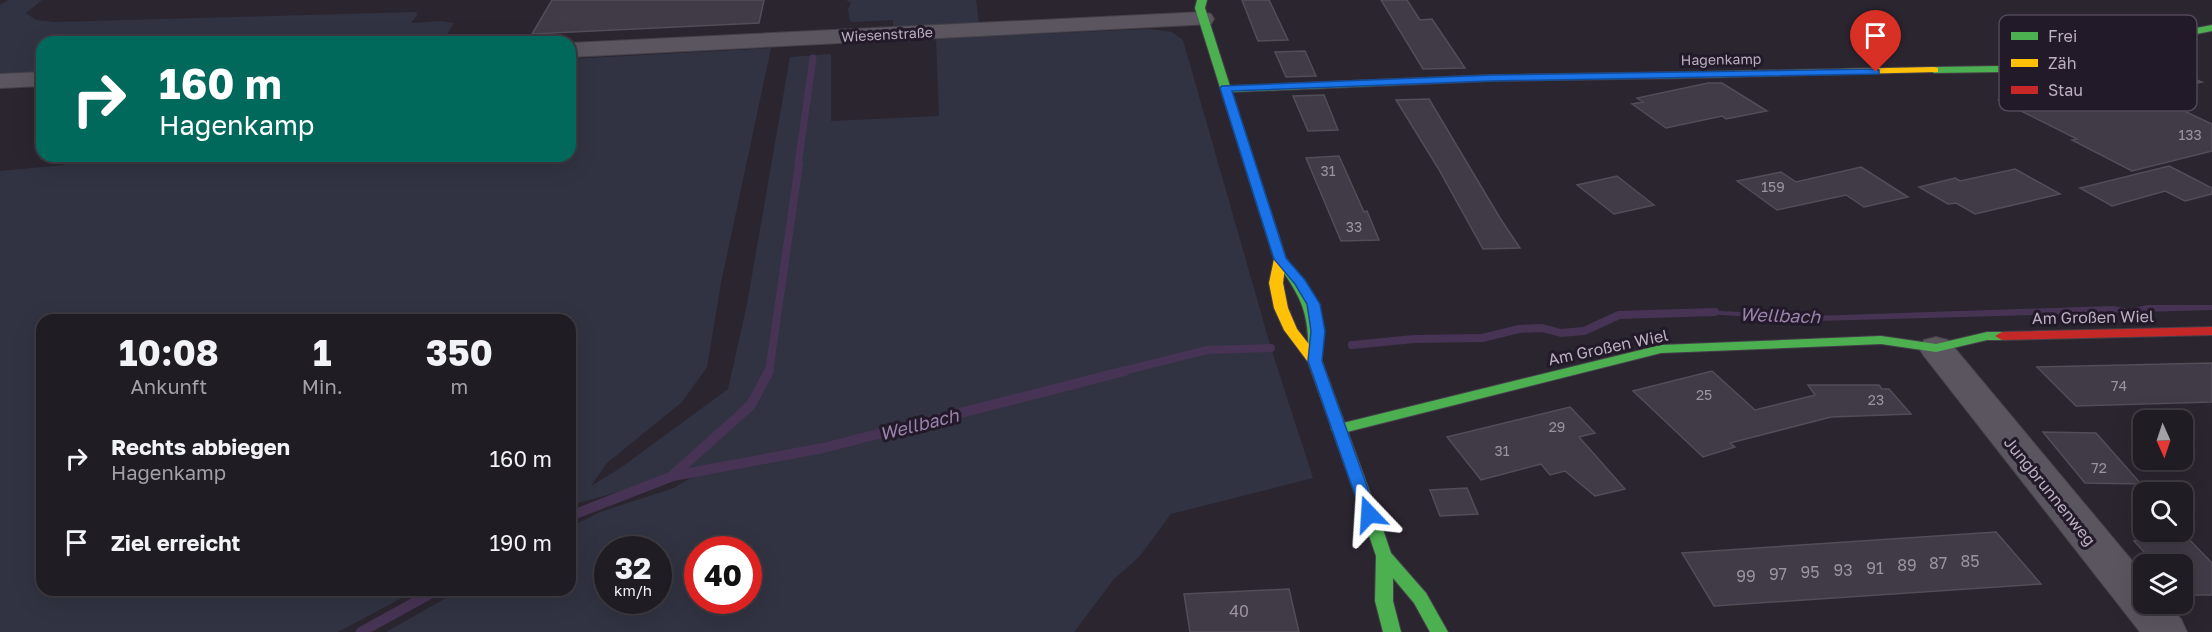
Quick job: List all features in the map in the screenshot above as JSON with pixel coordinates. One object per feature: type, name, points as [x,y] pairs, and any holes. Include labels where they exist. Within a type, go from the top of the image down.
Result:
[{"type":"street","name":"Wiesenstraße","points":[[576,50],[1199,7]]},
{"type":"street","points":[[1199,7],[1280,259],[1300,282],[1314,304],[1318,331],[1315,361]]},
{"type":"street","name":"Hagenkamp","points":[[2197,31],[2212,28]]},
{"type":"street","name":"Hagenkamp","points":[[1226,88],[1491,78],[1999,69]]},
{"type":"street","points":[[0,81],[36,79]]},
{"type":"street","points":[[1280,259],[1276,283],[1281,308],[1291,330],[1315,361],[1384,556],[1384,601],[1392,632]]},
{"type":"street","name":"Am Großen Wiel","points":[[1339,429],[1661,349],[1881,340],[1936,348],[1987,336],[2212,331]]},
{"type":"street","name":"Jungbrunnenweg","points":[[1936,348],[2165,632]]},
{"type":"street","points":[[1384,556],[1420,598],[1439,632]]},
{"type":"shaded area","points":[[8,0],[42,0],[26,13],[36,20],[54,22],[415,12],[418,14],[411,23],[440,21],[454,23],[446,36],[36,36],[36,73],[0,75],[0,5]]},
{"type":"shaded area","points":[[846,0],[976,0],[979,23],[893,27],[893,20],[853,22],[850,21],[848,9],[851,3]]},
{"type":"shaded area","points":[[1150,29],[1172,32],[1183,40],[1271,348],[1313,478],[1171,514],[1139,557],[1114,579],[1074,632],[386,632],[449,596],[576,596],[576,524],[600,512],[674,488],[707,468],[576,504],[576,314],[36,314],[36,596],[406,596],[338,632],[0,632],[0,171],[64,165],[67,162],[576,162],[576,59],[771,48],[721,283],[707,367],[682,402],[607,463],[591,486],[619,469],[728,389],[747,304],[790,57],[831,54],[831,121],[939,116],[936,38]]},
{"type":"water","points":[[2147,305],[2212,305],[2212,310],[1817,321],[1707,314],[1702,310],[1812,316],[2113,306],[2130,309]]},
{"type":"building","points":[[552,0],[764,0],[759,23],[532,34]]},
{"type":"building","points":[[1242,0],[1269,0],[1288,40],[1258,41]]},
{"type":"building","points":[[1381,0],[1407,0],[1420,20],[1432,19],[1465,68],[1423,69]]},
{"type":"building","points":[[1305,51],[1316,76],[1286,77],[1275,52]]},
{"type":"building","points":[[1708,83],[1722,83],[1767,111],[1726,119],[1722,116],[1666,128],[1632,104],[1643,102],[1637,98]]},
{"type":"building","points":[[1324,95],[1338,130],[1308,131],[1293,96]]},
{"type":"building","points":[[1429,99],[1520,248],[1483,249],[1438,168],[1396,100]]},
{"type":"building","points":[[2021,111],[2184,111],[2212,124],[2212,151],[2132,171],[2072,140],[2077,139]]},
{"type":"building","points":[[1339,156],[1379,240],[1341,241],[1306,158]]},
{"type":"building","points":[[2169,166],[2212,188],[2212,194],[2185,201],[2165,191],[2112,206],[2080,188]]},
{"type":"building","points":[[1861,167],[1908,197],[1864,207],[1846,195],[1777,210],[1737,181],[1781,172],[1796,182]]},
{"type":"building","points":[[2015,169],[2060,194],[1975,214],[1956,203],[1948,204],[1919,187],[1955,178],[1960,181]]},
{"type":"building","points":[[1617,176],[1654,205],[1614,214],[1577,185]]},
{"type":"building","points":[[2212,363],[2212,402],[2076,406],[2037,367]]},
{"type":"building","points":[[1712,371],[1755,410],[1815,395],[1808,385],[1879,385],[1882,389],[1889,389],[1911,414],[1831,417],[1730,443],[1735,447],[1703,457],[1633,391]]},
{"type":"building","points":[[1570,407],[1595,433],[1579,437],[1625,489],[1595,496],[1565,471],[1550,475],[1541,464],[1481,480],[1447,437]]},
{"type":"building","points":[[2043,432],[2096,433],[2139,482],[2085,483]]},
{"type":"building","points":[[1467,488],[1478,514],[1440,516],[1430,490]]},
{"type":"building","points":[[1996,532],[2041,584],[1714,606],[1682,553]]},
{"type":"building","points":[[2135,542],[2192,542],[2212,563],[2212,595],[2193,595],[2193,554],[2146,554]]},
{"type":"building","points":[[1289,589],[1299,632],[1190,632],[1184,594]]},
{"type":"waterway","points":[[798,165],[813,58]]},
{"type":"waterway","points":[[769,372],[799,164]]},
{"type":"waterway","name":"Wellbach","points":[[1352,345],[1414,339],[1482,338],[1519,329],[1542,328],[1561,333],[1584,331],[1619,315],[1715,312]]},
{"type":"waterway","name":"Wellbach","points":[[1119,372],[1207,350],[1271,348]]},
{"type":"waterway","points":[[673,475],[751,405],[769,371]]},
{"type":"waterway","name":"Wellbach","points":[[576,514],[673,476],[823,448],[1125,371]]},
{"type":"waterway","name":"Wellbach","points":[[361,632],[426,596]]},
{"type":"traffic: fast","points":[[1202,0],[1200,8],[1280,259],[1299,284],[1310,306],[1315,330],[1315,361]]},
{"type":"traffic: fast","points":[[2197,31],[2212,28]]},
{"type":"traffic: fast","points":[[1934,70],[1999,69]]},
{"type":"traffic: fast","points":[[1226,89],[1491,78],[1687,75]]},
{"type":"traffic: fast","points":[[1339,429],[1661,349],[1881,340],[1936,348],[1987,336],[2002,336]]},
{"type":"traffic: fast","points":[[1368,509],[1384,556],[1384,601],[1392,632]]},
{"type":"traffic: fast","points":[[1384,556],[1420,598],[1439,632]]},
{"type":"traffic: slow","points":[[1687,75],[1934,70]]},
{"type":"traffic: slow","points":[[1280,259],[1276,283],[1281,308],[1291,330],[1315,361],[1368,509]]},
{"type":"traffic: jam","points":[[2002,336],[2212,331]]},
{"type":"route","points":[[1369,514],[1315,361],[1318,331],[1314,304],[1300,282],[1280,259],[1226,88],[1491,78],[1876,72]]}]
